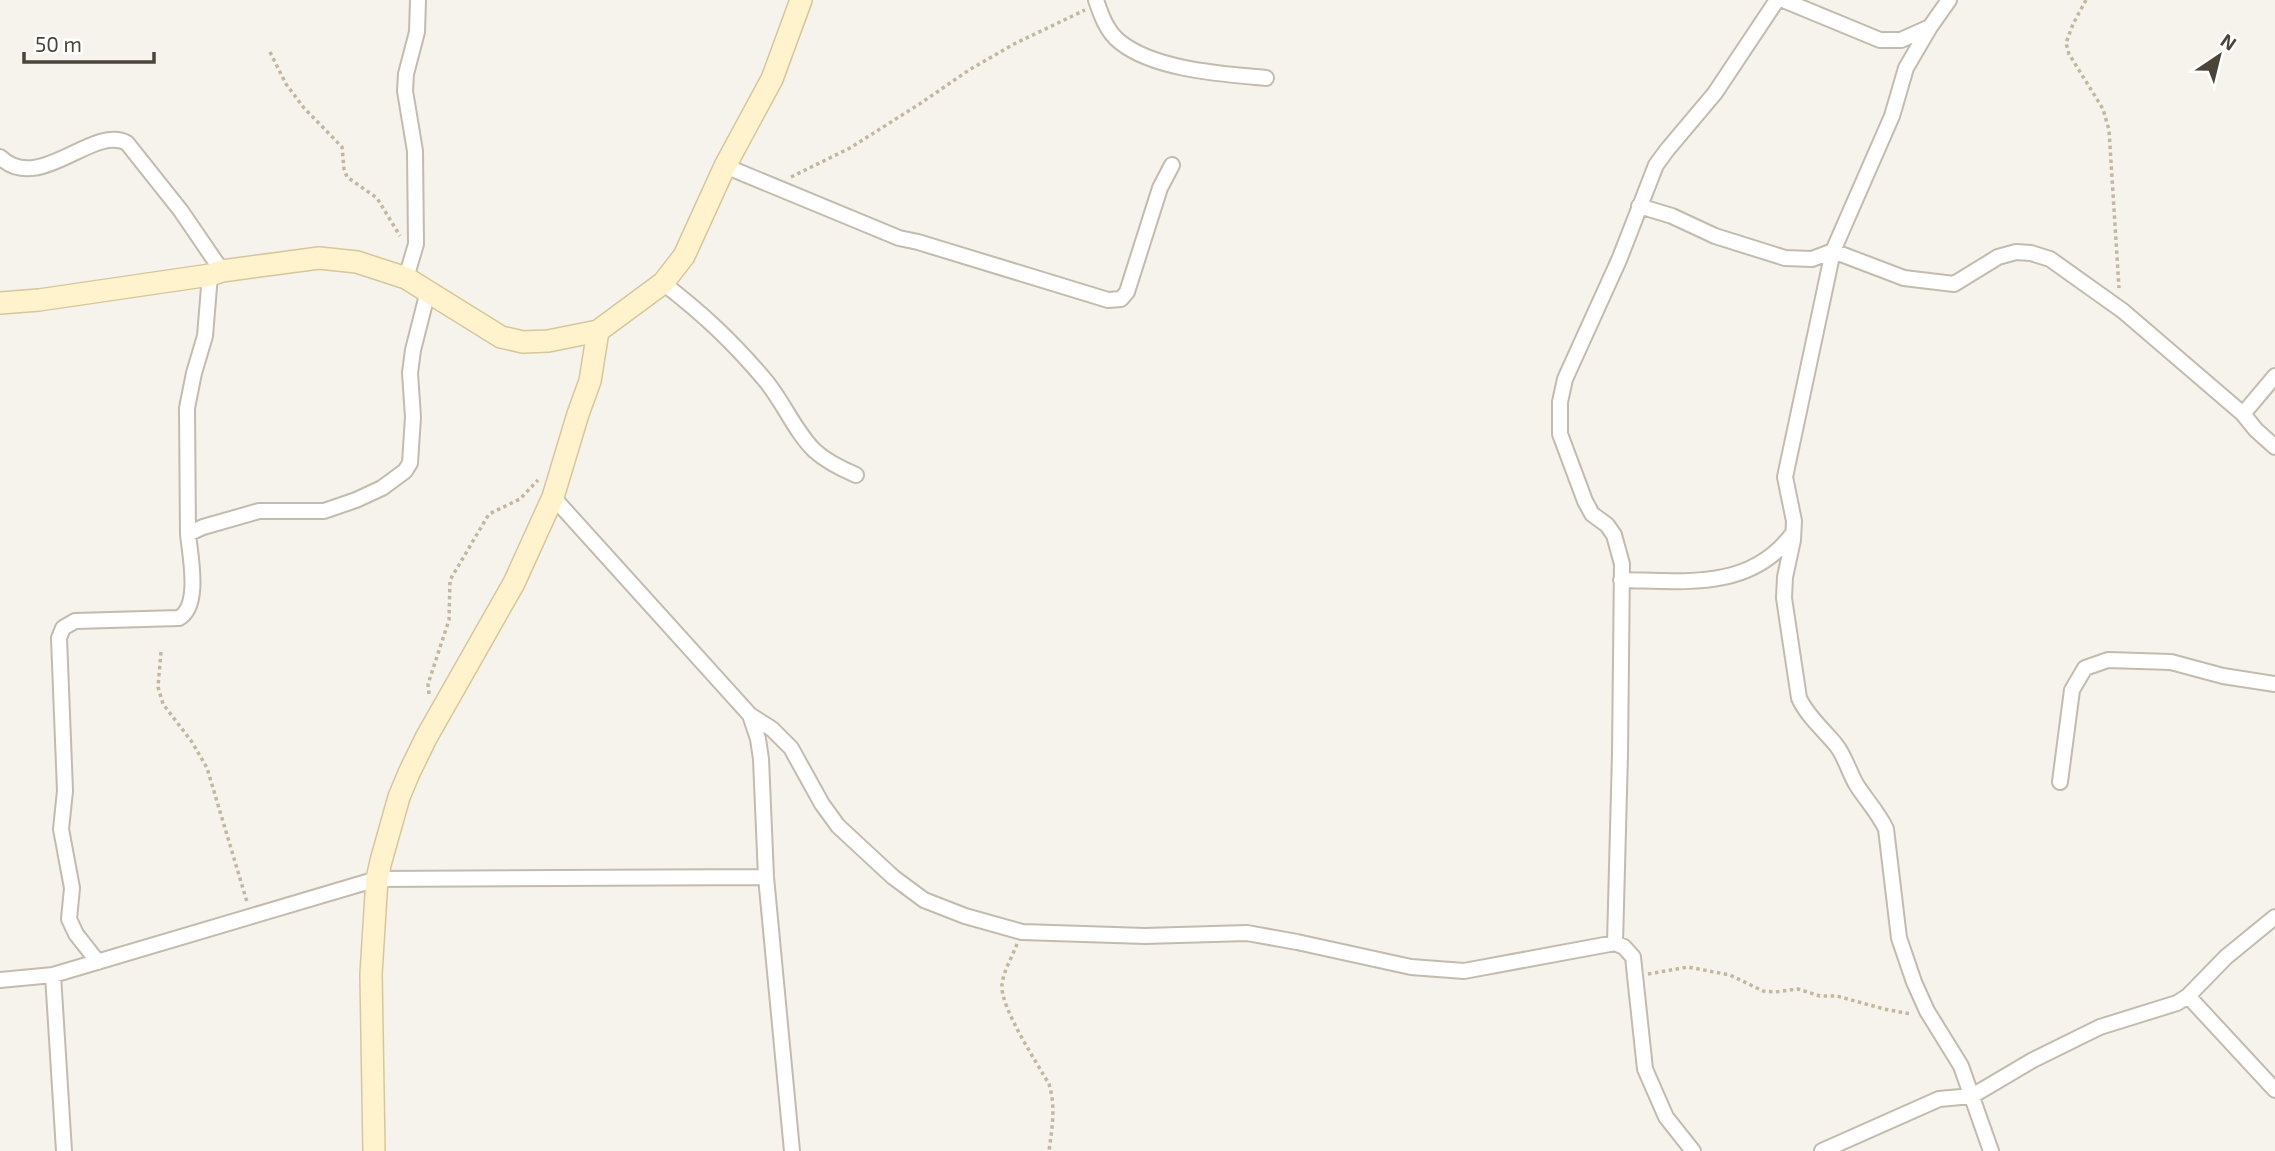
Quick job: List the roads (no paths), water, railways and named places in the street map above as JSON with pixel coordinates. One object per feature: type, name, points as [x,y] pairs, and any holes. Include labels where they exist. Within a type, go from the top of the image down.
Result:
[{"type":"street","points":[[410,269],[416,244],[415,151],[405,91],[407,64],[417,32],[418,0]]},
{"type":"street","points":[[0,303],[39,300],[319,258],[410,269],[428,291],[501,337],[512,340],[548,341],[598,331],[663,283],[684,256],[724,166],[772,79],[801,0]]},
{"type":"street","points":[[1615,943],[1620,754],[1619,548],[1607,525],[1588,508],[1563,445],[1559,426],[1560,402],[1565,379],[1619,260],[1656,165],[1715,93],[1777,0]]},
{"type":"street","points":[[1783,0],[1880,40],[1901,40],[1930,27]]},
{"type":"street","points":[[1949,0],[1906,68],[1892,116],[1833,251],[1785,477],[1793,508],[1794,533],[1785,577],[1784,598],[1799,698],[1838,747],[1858,787],[1879,814],[1886,829],[1899,938],[1927,1012],[1961,1066],[1991,1151]]},
{"type":"street","points":[[1096,2],[1107,28],[1120,42],[1153,60],[1208,72],[1266,78]]},
{"type":"street","points":[[0,157],[11,165],[30,169],[65,158],[102,141],[114,138],[127,143],[159,183],[216,273],[205,335],[187,408],[191,604],[184,616],[170,620],[75,621],[63,628],[59,638],[65,791],[61,829],[72,888],[69,919],[76,934],[98,962]]},
{"type":"street","points":[[724,166],[899,238],[1108,300],[1121,299],[1127,292],[1160,188],[1172,165]]},
{"type":"street","points":[[1639,206],[1672,216],[1715,236],[1785,258],[1812,259],[1833,251],[1904,278],[1954,284],[1998,257],[2016,252],[2050,259],[2123,311],[2243,414],[2275,447]]},
{"type":"street","points":[[663,283],[718,328],[740,352],[774,390],[814,450],[856,475]]},
{"type":"street","points":[[188,534],[258,511],[324,511],[382,488],[405,471],[410,463],[413,417],[410,373],[428,291]]},
{"type":"street","points":[[374,1151],[371,974],[377,879],[398,797],[426,738],[514,583],[553,497],[590,381],[598,331]]},
{"type":"street","points":[[2243,414],[2275,376]]},
{"type":"street","points":[[553,497],[750,715],[772,729],[791,748],[822,804],[838,826],[893,877],[924,900],[965,916],[1022,932],[1145,936],[1247,933],[1411,967],[1464,971],[1615,943],[1630,952],[1633,957],[1645,1069],[1667,1117],[1693,1151]]},
{"type":"street","points":[[1621,580],[1710,581],[1741,574],[1766,561],[1786,544],[1794,533]]},
{"type":"street","points":[[2060,782],[2072,690],[2085,668],[2108,660],[2171,662],[2223,676],[2275,684]]},
{"type":"street","points":[[750,715],[761,759],[766,877],[792,1151]]},
{"type":"street","points":[[0,980],[53,975],[377,879],[766,877]]},
{"type":"street","points":[[1822,1151],[1939,1099],[1972,1096],[2033,1060],[2100,1027],[2166,1008],[2188,996],[2226,957],[2275,917]]},
{"type":"street","points":[[53,975],[64,1151]]},
{"type":"street","points":[[2188,996],[2275,1090]]}]
